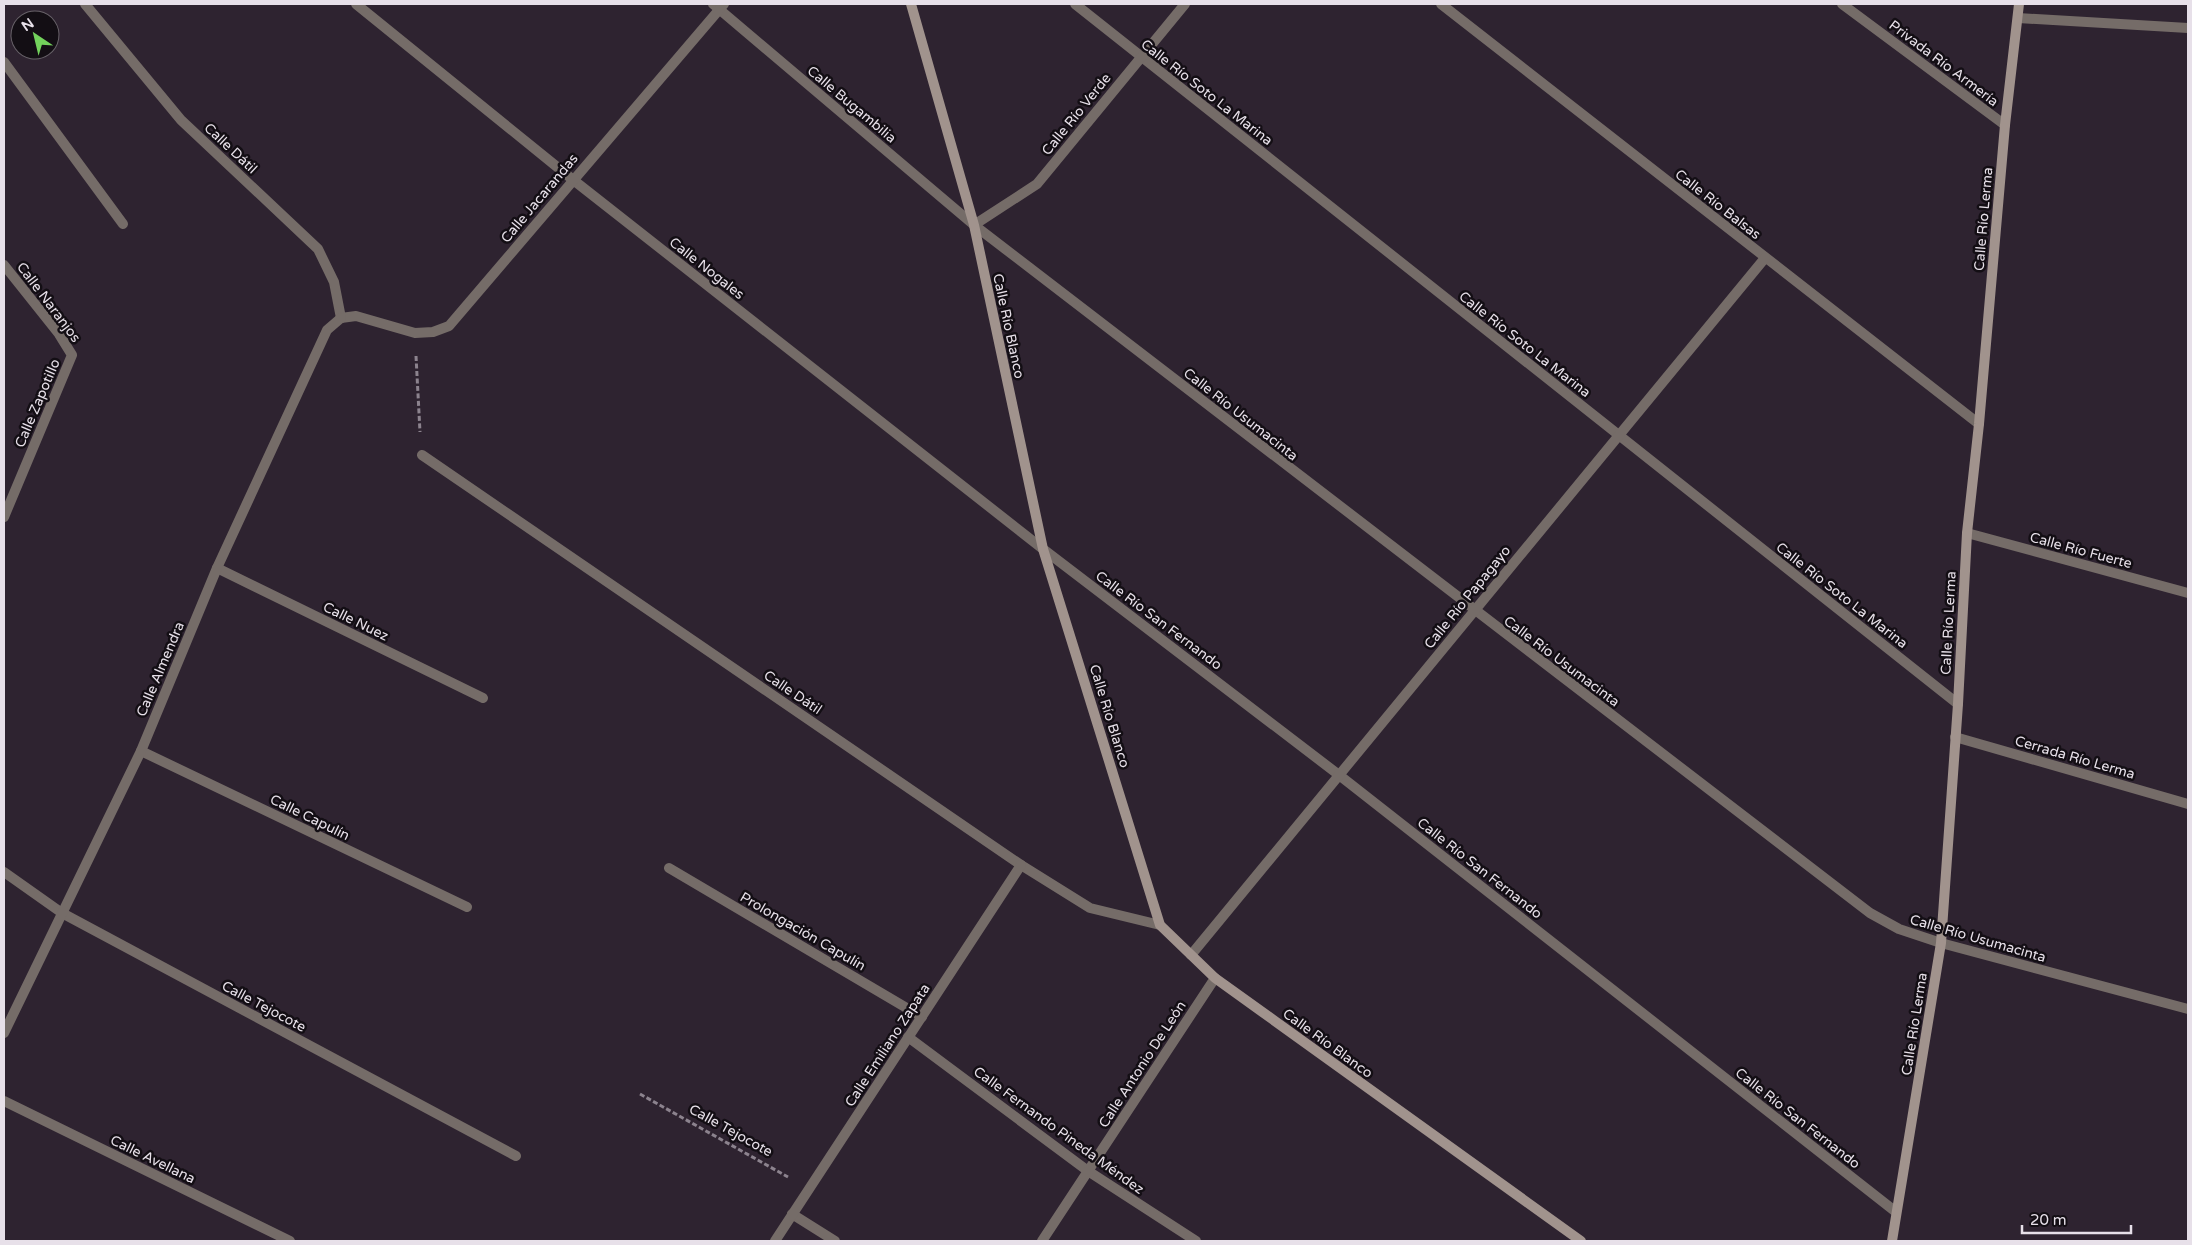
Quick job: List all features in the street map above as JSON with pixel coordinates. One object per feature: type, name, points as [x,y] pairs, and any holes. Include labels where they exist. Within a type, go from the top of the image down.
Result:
[{"type":"street","name":"Calle Dátil","points":[[85,4],[181,120],[318,249],[334,282],[341,318]]},
{"type":"street","name":"Calle Nogales","points":[[356,4],[572,179],[1043,549]]},
{"type":"street","name":"Calle Río Blanco","points":[[911,4],[974,226],[1043,549],[1160,924],[1215,978],[1581,1241]]},
{"type":"street","name":"Calle Río Soto La Marina","points":[[1075,4],[1958,704]]},
{"type":"street","name":"Calle Río Verde","points":[[974,226],[1037,184],[1185,4]]},
{"type":"street","name":"Calle Río Balsas","points":[[1441,4],[1979,424]]},
{"type":"street","name":"Privada Río Armería","points":[[1842,4],[2005,126]]},
{"type":"street","name":"Calle Río Lerma","points":[[1892,1241],[1941,943],[1958,704],[1967,533],[1979,424],[2005,126],[2019,4]]},
{"type":"street","name":"Calle Jacarandas","points":[[341,318],[356,316],[415,333],[433,332],[449,326],[719,6]]},
{"type":"street","name":"Calle Bugambilia","points":[[719,6],[974,226]]},
{"type":"street","points":[[2018,18],[2188,28]]},
{"type":"street","points":[[4,62],[123,224]]},
{"type":"street","name":"Calle Río Usumacinta","points":[[974,226],[1870,913],[1899,929],[1941,943],[2188,1009]]},
{"type":"street","name":"Calle Río Papagayo","points":[[1191,955],[1765,258]]},
{"type":"street","name":"Calle Naranjos","points":[[4,265],[59,334],[72,355]]},
{"type":"street","name":"Calle Almendra","points":[[4,1033],[141,751],[217,568],[327,330],[341,318]]},
{"type":"street","name":"Calle Zapotillo","points":[[4,517],[72,355]]},
{"type":"street","name":"Calle Dátil","points":[[422,455],[1021,865],[1090,908],[1160,924]]},
{"type":"street","name":"Calle Río Fuerte","points":[[1967,533],[2188,593]]},
{"type":"street","name":"Calle Río San Fernando","points":[[1043,549],[1339,775],[1896,1212]]},
{"type":"street","name":"Calle Nuez","points":[[217,568],[484,698]]},
{"type":"street","name":"Cerrada Río Lerma","points":[[1955,737],[2188,804]]},
{"type":"street","name":"Calle Capulín","points":[[141,751],[467,907]]},
{"type":"street","name":"Calle Emiliano Zapata","points":[[775,1241],[1021,865]]},
{"type":"street","name":"Prolongación Capulín","points":[[669,868],[922,1017]]},
{"type":"street","name":"Calle Tejocote","points":[[4,872],[62,913],[516,1156]]},
{"type":"street","name":"Calle Antonio De León","points":[[1042,1241],[1215,978]]},
{"type":"street","name":"Calle Fernando Pineda Méndez","points":[[908,1037],[1088,1171],[1196,1241]]},
{"type":"street","name":"Calle Avellana","points":[[4,1101],[290,1241]]},
{"type":"street","points":[[792,1214],[836,1241]]},
{"type":"path","points":[[415,333],[422,455]]},
{"type":"path","name":"Calle Tejocote","points":[[640,1094],[809,1189]]}]
